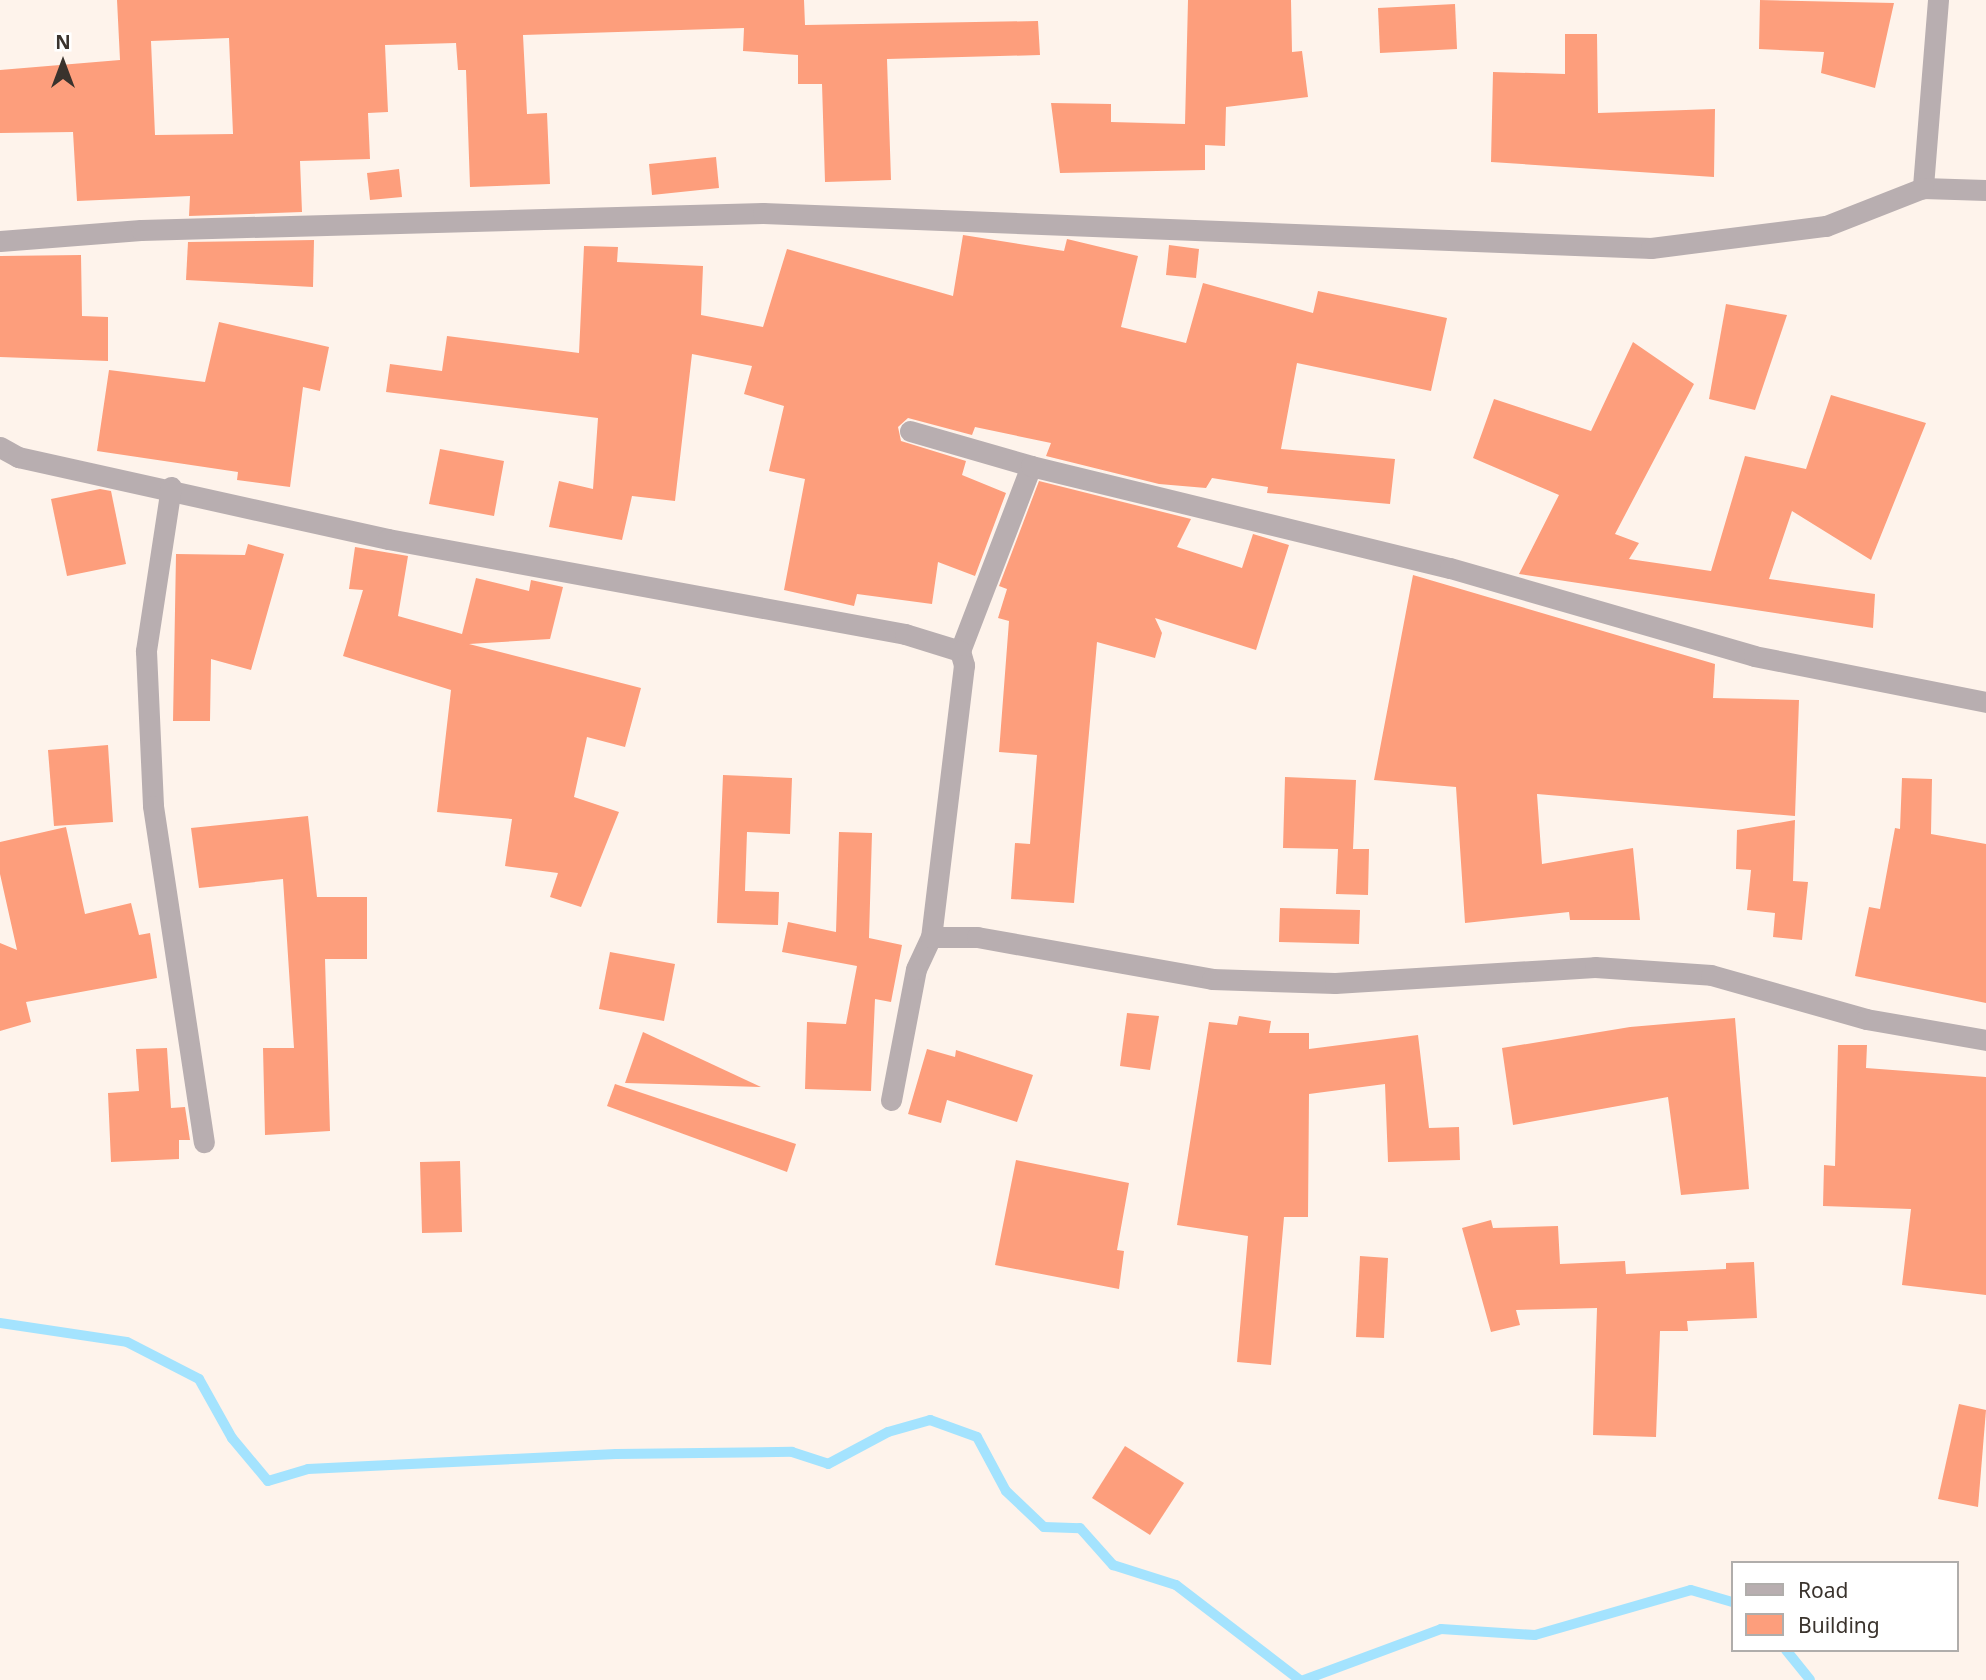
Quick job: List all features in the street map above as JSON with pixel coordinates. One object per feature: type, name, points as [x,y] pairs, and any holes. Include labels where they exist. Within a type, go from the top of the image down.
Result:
[{"type":"street","points":[[1923,188],[1938,0]]},
{"type":"street","points":[[0,241],[141,230],[763,213],[1651,248],[1826,226],[1923,188],[1986,190]]},
{"type":"street","points":[[910,431],[1031,466],[1450,568],[1754,656],[1986,702]]},
{"type":"street","points":[[0,446],[18,457],[171,487],[388,539],[905,634],[960,651]]},
{"type":"street","points":[[891,1100],[916,969],[931,937],[964,665],[960,651],[1031,466]]},
{"type":"street","points":[[171,487],[146,651],[152,806],[204,1142]]},
{"type":"street","points":[[931,937],[977,937],[1212,979],[1335,982],[1595,967],[1710,975],[1866,1019],[1986,1040]]},
{"type":"building","points":[[117,0],[804,0],[805,25],[1038,21],[1040,55],[887,59],[891,180],[825,182],[822,84],[798,84],[798,55],[743,51],[744,28],[523,35],[527,114],[547,113],[550,184],[470,187],[466,70],[458,70],[456,43],[385,45],[388,112],[368,113],[370,159],[300,161],[302,212],[189,216],[190,196],[77,201],[73,132],[0,133],[0,70],[120,60]],"holes":[[[229,38],[233,134],[155,135],[151,41]]]},
{"type":"building","points":[[1188,0],[1291,0],[1292,52],[1302,51],[1308,97],[1226,107],[1225,146],[1205,145],[1205,170],[1060,173],[1051,103],[1111,104],[1111,122],[1185,124]]},
{"type":"building","points":[[1760,0],[1894,3],[1875,88],[1821,73],[1824,52],[1759,49]]},
{"type":"building","points":[[1455,4],[1457,49],[1380,53],[1378,8]]},
{"type":"building","points":[[1565,34],[1597,34],[1598,113],[1715,109],[1714,177],[1491,162],[1493,72],[1565,74]]},
{"type":"building","points":[[716,157],[719,188],[652,195],[649,164]]},
{"type":"building","points":[[399,169],[402,197],[370,200],[367,173]]},
{"type":"building","points":[[963,235],[1064,251],[1067,239],[1138,256],[1121,327],[1186,343],[1203,283],[1313,313],[1318,291],[1447,318],[1431,391],[1297,363],[1281,449],[1395,459],[1390,504],[1267,493],[1268,487],[1212,478],[1206,488],[1159,484],[1046,456],[1051,443],[975,427],[972,435],[908,418],[898,427],[901,441],[966,461],[962,475],[1006,493],[975,576],[938,562],[932,604],[857,594],[854,606],[784,590],[805,479],[769,471],[784,406],[744,394],[752,366],[692,354],[675,501],[632,496],[622,540],[549,527],[559,481],[593,489],[598,418],[386,392],[390,364],[442,371],[447,336],[579,353],[584,246],[618,247],[617,262],[703,266],[701,315],[763,327],[787,249],[953,296]]},
{"type":"building","points":[[314,240],[313,287],[186,280],[188,242]]},
{"type":"building","points":[[1169,245],[1199,249],[1196,278],[1166,275]]},
{"type":"building","points":[[81,255],[82,316],[108,317],[108,361],[0,357],[0,256]]},
{"type":"building","points":[[1726,304],[1787,315],[1755,410],[1709,399]]},
{"type":"building","points":[[219,322],[329,347],[320,391],[303,387],[290,487],[237,480],[238,472],[97,451],[109,370],[205,382]]},
{"type":"building","points":[[1633,342],[1694,384],[1615,534],[1639,543],[1629,559],[1711,571],[1745,456],[1806,469],[1831,395],[1926,423],[1871,560],[1792,511],[1769,579],[1875,594],[1873,628],[1519,574],[1559,495],[1473,458],[1494,399],[1591,431]]},
{"type":"building","points":[[440,449],[504,461],[494,516],[429,504]]},
{"type":"building","points":[[1039,481],[1191,519],[1177,547],[1242,568],[1253,534],[1289,545],[1256,650],[1155,618],[1162,633],[1155,658],[1097,642],[1074,903],[1011,899],[1015,843],[1030,844],[1037,755],[999,752],[1009,621],[998,618],[1007,589],[999,586]]},
{"type":"building","points":[[100,489],[111,491],[126,564],[67,576],[51,499]]},
{"type":"building","points":[[248,544],[284,554],[251,670],[211,659],[210,721],[173,721],[176,554],[245,555]]},
{"type":"building","points":[[355,547],[408,556],[398,616],[462,634],[476,578],[529,591],[531,580],[563,587],[550,639],[469,644],[641,688],[625,747],[587,737],[574,797],[619,812],[581,907],[550,897],[558,873],[505,866],[512,819],[437,812],[451,690],[343,656],[363,590],[349,589]]},
{"type":"building","points":[[1413,575],[1715,664],[1713,698],[1799,700],[1795,816],[1537,794],[1542,864],[1633,848],[1640,920],[1570,920],[1569,912],[1465,923],[1456,787],[1374,780]]},
{"type":"building","points":[[108,745],[113,822],[54,826],[48,750]]},
{"type":"building","points":[[723,775],[792,778],[790,834],[747,832],[745,891],[779,892],[778,925],[717,923]]},
{"type":"building","points":[[1285,777],[1356,780],[1353,849],[1369,849],[1368,895],[1336,894],[1338,849],[1283,848]]},
{"type":"building","points":[[1902,778],[1932,779],[1931,834],[1986,844],[1986,1003],[1855,976],[1869,907],[1880,909],[1895,828],[1900,829]]},
{"type":"building","points":[[308,816],[317,897],[367,897],[367,959],[325,959],[330,1131],[265,1135],[263,1048],[294,1048],[283,879],[199,888],[191,828]]},
{"type":"building","points":[[1795,820],[1793,881],[1808,882],[1802,940],[1773,937],[1775,913],[1747,910],[1751,870],[1736,869],[1737,830]]},
{"type":"building","points":[[66,827],[85,914],[131,903],[139,935],[150,933],[157,978],[26,1002],[31,1022],[0,1031],[0,943],[17,950],[0,874],[0,842]]},
{"type":"building","points":[[839,832],[872,833],[869,938],[902,945],[891,1002],[875,999],[871,1091],[805,1089],[807,1022],[846,1024],[857,966],[782,952],[788,922],[836,932]]},
{"type":"building","points":[[1280,908],[1360,910],[1359,944],[1279,942]]},
{"type":"building","points":[[610,952],[675,964],[664,1021],[599,1009]]},
{"type":"building","points":[[1127,1013],[1159,1016],[1150,1070],[1120,1066]]},
{"type":"building","points":[[1239,1016],[1271,1021],[1269,1033],[1309,1033],[1309,1049],[1418,1035],[1429,1128],[1459,1127],[1460,1160],[1388,1162],[1385,1084],[1309,1094],[1308,1217],[1284,1217],[1271,1365],[1237,1362],[1248,1236],[1177,1225],[1209,1022],[1237,1025]]},
{"type":"building","points":[[1735,1018],[1749,1189],[1681,1195],[1668,1097],[1513,1125],[1502,1048],[1630,1027]]},
{"type":"building","points":[[643,1032],[761,1087],[625,1083]]},
{"type":"building","points":[[1838,1045],[1867,1045],[1866,1068],[1986,1077],[1986,1295],[1902,1285],[1911,1209],[1823,1206],[1824,1165],[1835,1166]]},
{"type":"building","points":[[167,1048],[171,1108],[185,1107],[190,1140],[179,1140],[179,1159],[111,1162],[108,1093],[139,1091],[136,1049]]},
{"type":"building","points":[[927,1049],[955,1057],[956,1050],[1033,1075],[1017,1122],[947,1100],[941,1123],[908,1114]]},
{"type":"building","points":[[615,1084],[796,1144],[787,1172],[607,1106]]},
{"type":"building","points":[[1016,1160],[1129,1183],[1117,1250],[1124,1251],[1119,1289],[995,1265]]},
{"type":"building","points":[[460,1161],[462,1232],[422,1233],[420,1162]]},
{"type":"building","points":[[1491,1220],[1493,1228],[1558,1226],[1560,1264],[1625,1261],[1626,1274],[1726,1269],[1726,1263],[1754,1262],[1757,1318],[1687,1321],[1688,1331],[1660,1331],[1656,1437],[1593,1435],[1597,1308],[1516,1310],[1520,1325],[1491,1332],[1462,1228]]},
{"type":"building","points":[[1360,1256],[1388,1258],[1384,1338],[1356,1337]]},
{"type":"building","points":[[1959,1404],[1986,1410],[1978,1507],[1938,1499]]},
{"type":"building","points":[[1125,1446],[1184,1483],[1150,1535],[1092,1498]]},
{"type":"waterway","points":[[0,1323],[127,1342],[199,1379],[232,1438],[268,1481],[308,1469],[616,1454],[792,1452],[828,1464],[888,1432],[930,1420],[977,1437],[1006,1491],[1044,1527],[1080,1528],[1113,1565],[1176,1585],[1300,1680]]},
{"type":"waterway","points":[[1304,1680],[1441,1629],[1535,1635],[1691,1590],[1730,1601]]},
{"type":"waterway","points":[[1788,1652],[1810,1680]]}]
